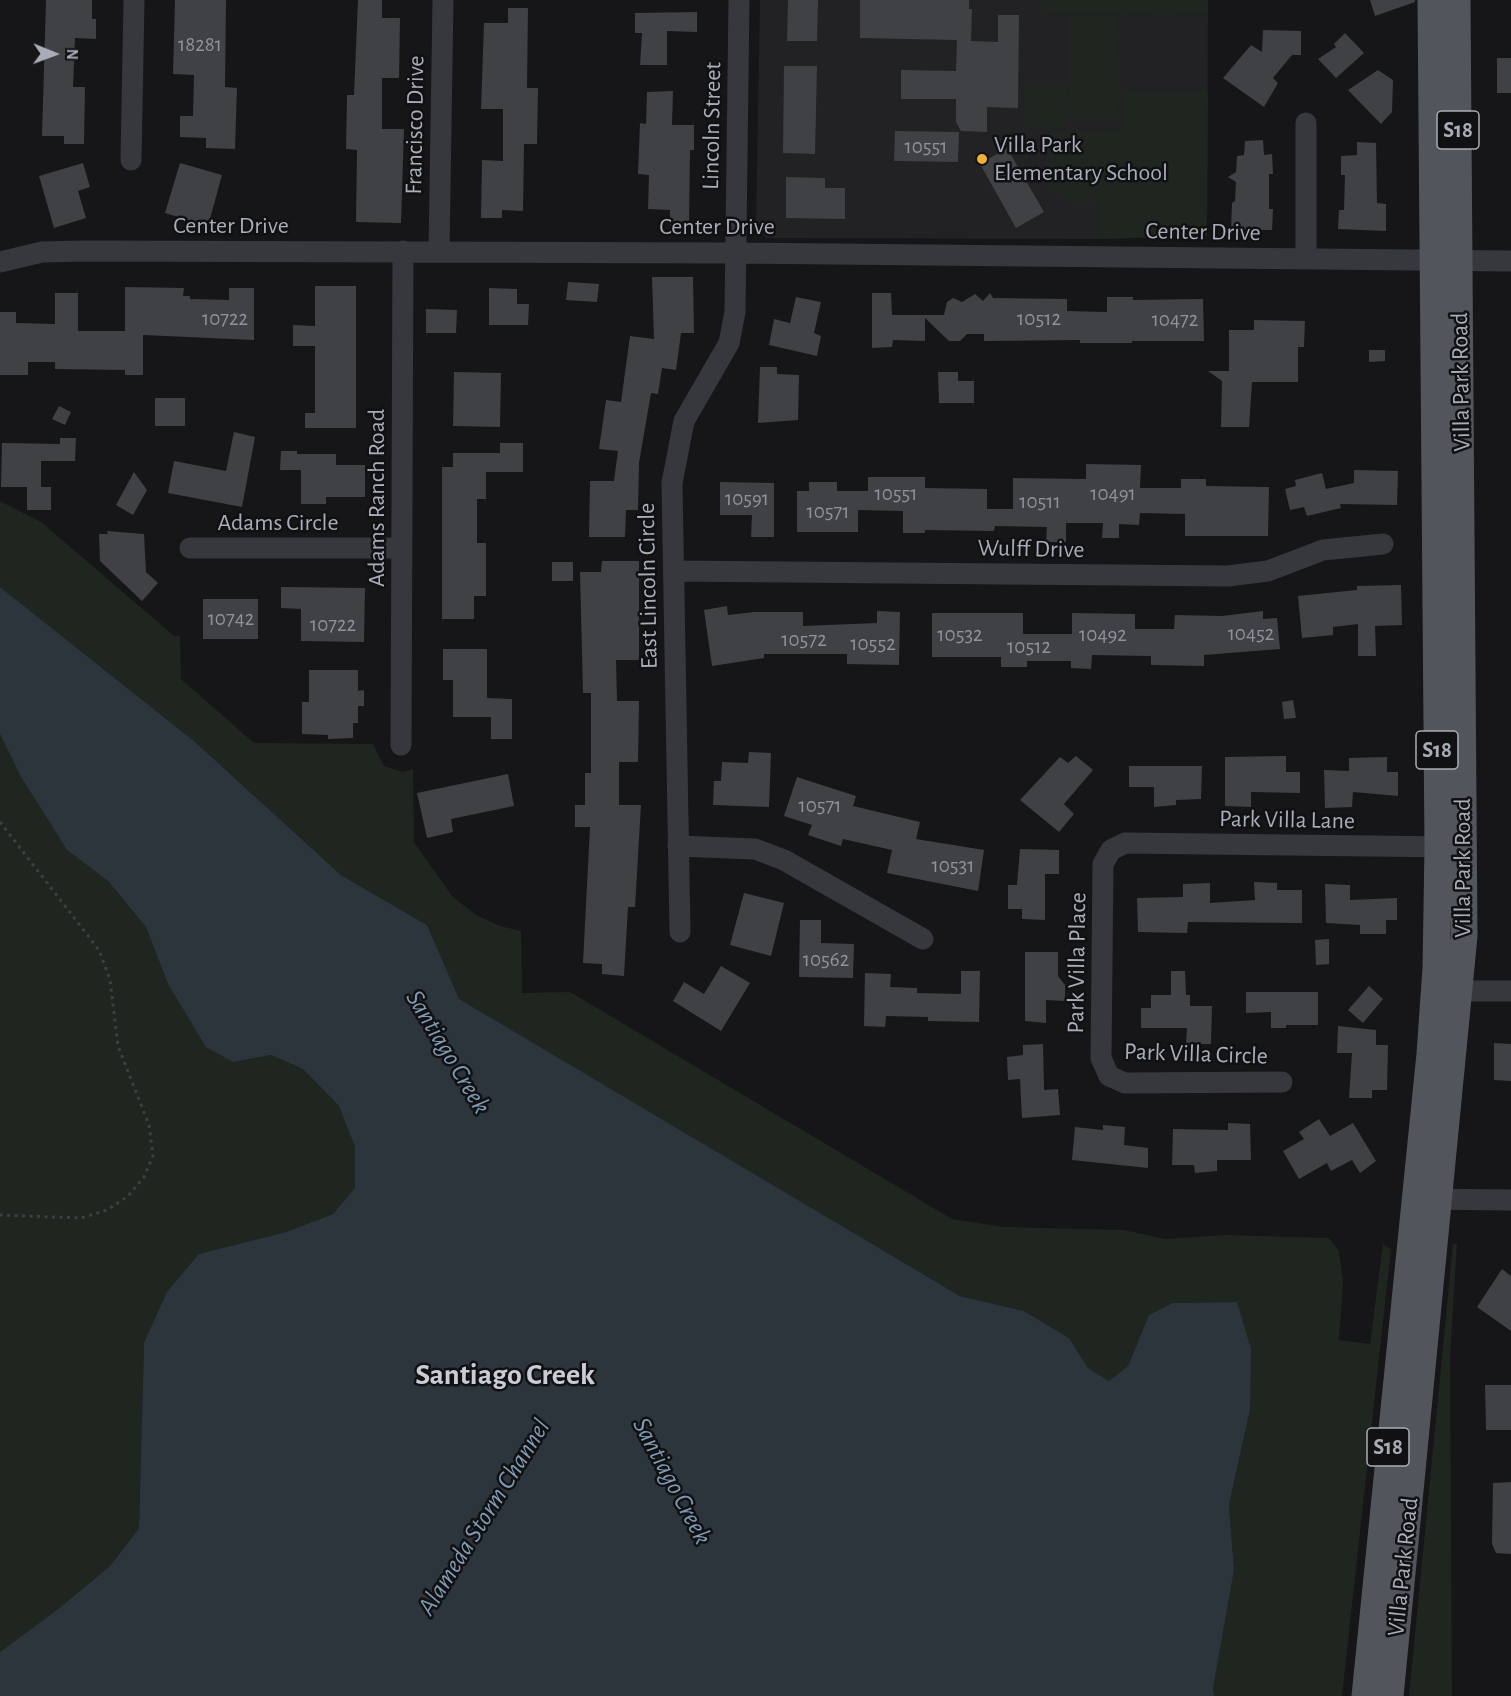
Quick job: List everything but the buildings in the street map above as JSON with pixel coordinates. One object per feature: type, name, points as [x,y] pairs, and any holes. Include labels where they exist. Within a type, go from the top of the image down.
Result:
[{"type":"main road","name":"Villa Park Road","points":[[1365,1696],[1427,1199],[1460,991],[1464,847],[1462,447],[1447,260],[1431,0]]},
{"type":"main road","name":"Villa Park Road","points":[[1390,1696],[1427,1199],[1436,968],[1438,846],[1435,447],[1447,260],[1457,0]]},
{"type":"main road","points":[[1435,447],[1462,447]]},
{"type":"street","points":[[131,160],[134,0]]},
{"type":"street","name":"Francisco Drive","points":[[439,251],[442,0]]},
{"type":"street","name":"Lincoln Street","points":[[736,253],[739,0]]},
{"type":"street","points":[[1306,123],[1306,258]]},
{"type":"street","name":"Center Drive","points":[[1,262],[51,251],[736,253],[1511,261]]},
{"type":"street","name":"Adams Ranch Road","points":[[401,745],[403,252]]},
{"type":"street","name":"East Lincoln Circle","points":[[680,932],[672,483],[675,456],[684,421],[729,343],[735,312],[736,253]]},
{"type":"street","name":"Wulff Drive","points":[[674,571],[1228,576],[1268,571],[1323,550],[1383,544]]},
{"type":"street","name":"Adams Circle","points":[[190,548],[402,548]]},
{"type":"street","name":"Park Villa Lane","points":[[1111,850],[1125,843],[1464,847]]},
{"type":"street","points":[[678,846],[733,847],[765,853],[784,860],[923,939]]},
{"type":"street","name":"Park Villa Place","points":[[1109,1076],[1101,1058],[1101,1047],[1103,864],[1111,850]]},
{"type":"street","points":[[1460,991],[1511,991]]},
{"type":"street","name":"Park Villa Circle","points":[[1109,1076],[1125,1083],[1282,1082]]},
{"type":"street","points":[[1427,1199],[1511,1200]]},
{"type":"path","points":[[0,822],[99,950],[110,980],[118,1046],[149,1125],[153,1156],[144,1177],[128,1197],[107,1210],[81,1218],[0,1215]]},
{"type":"shaded area","name":"Villa Park Elementary School","points":[[760,0],[1208,0],[1207,236],[1099,239],[766,238],[756,226]]},
{"type":"shaded area","points":[[1042,0],[1208,0],[1208,14],[1042,13]]},
{"type":"shaded area","points":[[1069,16],[1118,16],[1119,119],[1069,119]]},
{"type":"shaded area","points":[[1067,84],[1068,126],[1025,127],[1025,85]]},
{"type":"shaded area","points":[[1125,92],[1208,92],[1207,236],[1099,239],[1099,201],[1074,202],[1047,187],[1046,132],[1125,131]]},
{"type":"shaded area","points":[[0,501],[41,522],[174,636],[180,636],[181,679],[254,743],[373,744],[384,766],[403,772],[413,769],[414,842],[452,896],[476,915],[500,926],[521,931],[522,993],[570,992],[952,1219],[1004,1227],[1124,1230],[1165,1239],[1225,1235],[1329,1238],[1339,1251],[1343,1281],[1339,1340],[1370,1344],[1383,1244],[1391,1249],[1342,1696],[1214,1696],[1213,1689],[1234,1570],[1229,1505],[1250,1410],[1237,1302],[1172,1303],[1149,1315],[1128,1366],[1109,1381],[1088,1368],[1069,1338],[1024,1311],[960,1296],[458,999],[427,925],[341,875],[194,741],[0,587]]},
{"type":"shaded area","points":[[0,734],[21,777],[67,850],[108,881],[146,927],[168,984],[233,1062],[271,1055],[303,1069],[339,1106],[355,1147],[355,1189],[333,1214],[286,1232],[144,1343],[139,1528],[110,1566],[58,1609],[0,1652]]},
{"type":"shaded area","points":[[1453,1244],[1457,1244],[1450,1357],[1452,1696],[1409,1696]]},
{"type":"water","name":"Alameda Storm Channel","points":[[0,587],[194,741],[341,875],[427,925],[459,999],[960,1296],[1024,1311],[1069,1338],[1088,1368],[1109,1381],[1128,1366],[1149,1315],[1172,1303],[1237,1302],[1251,1349],[1250,1410],[1229,1505],[1234,1570],[1213,1689],[1214,1696],[0,1696],[0,1652],[58,1609],[110,1566],[139,1528],[144,1343],[167,1292],[199,1254],[286,1232],[333,1214],[355,1188],[355,1147],[339,1106],[303,1069],[271,1055],[233,1062],[206,1047],[168,984],[146,927],[108,881],[67,850],[21,777],[0,734]]},
{"type":"place","name":"Villa Park Elementary School","points":[[982,159]]},
{"type":"district","name":"Santiago Creek","points":[[505,1375]]}]
